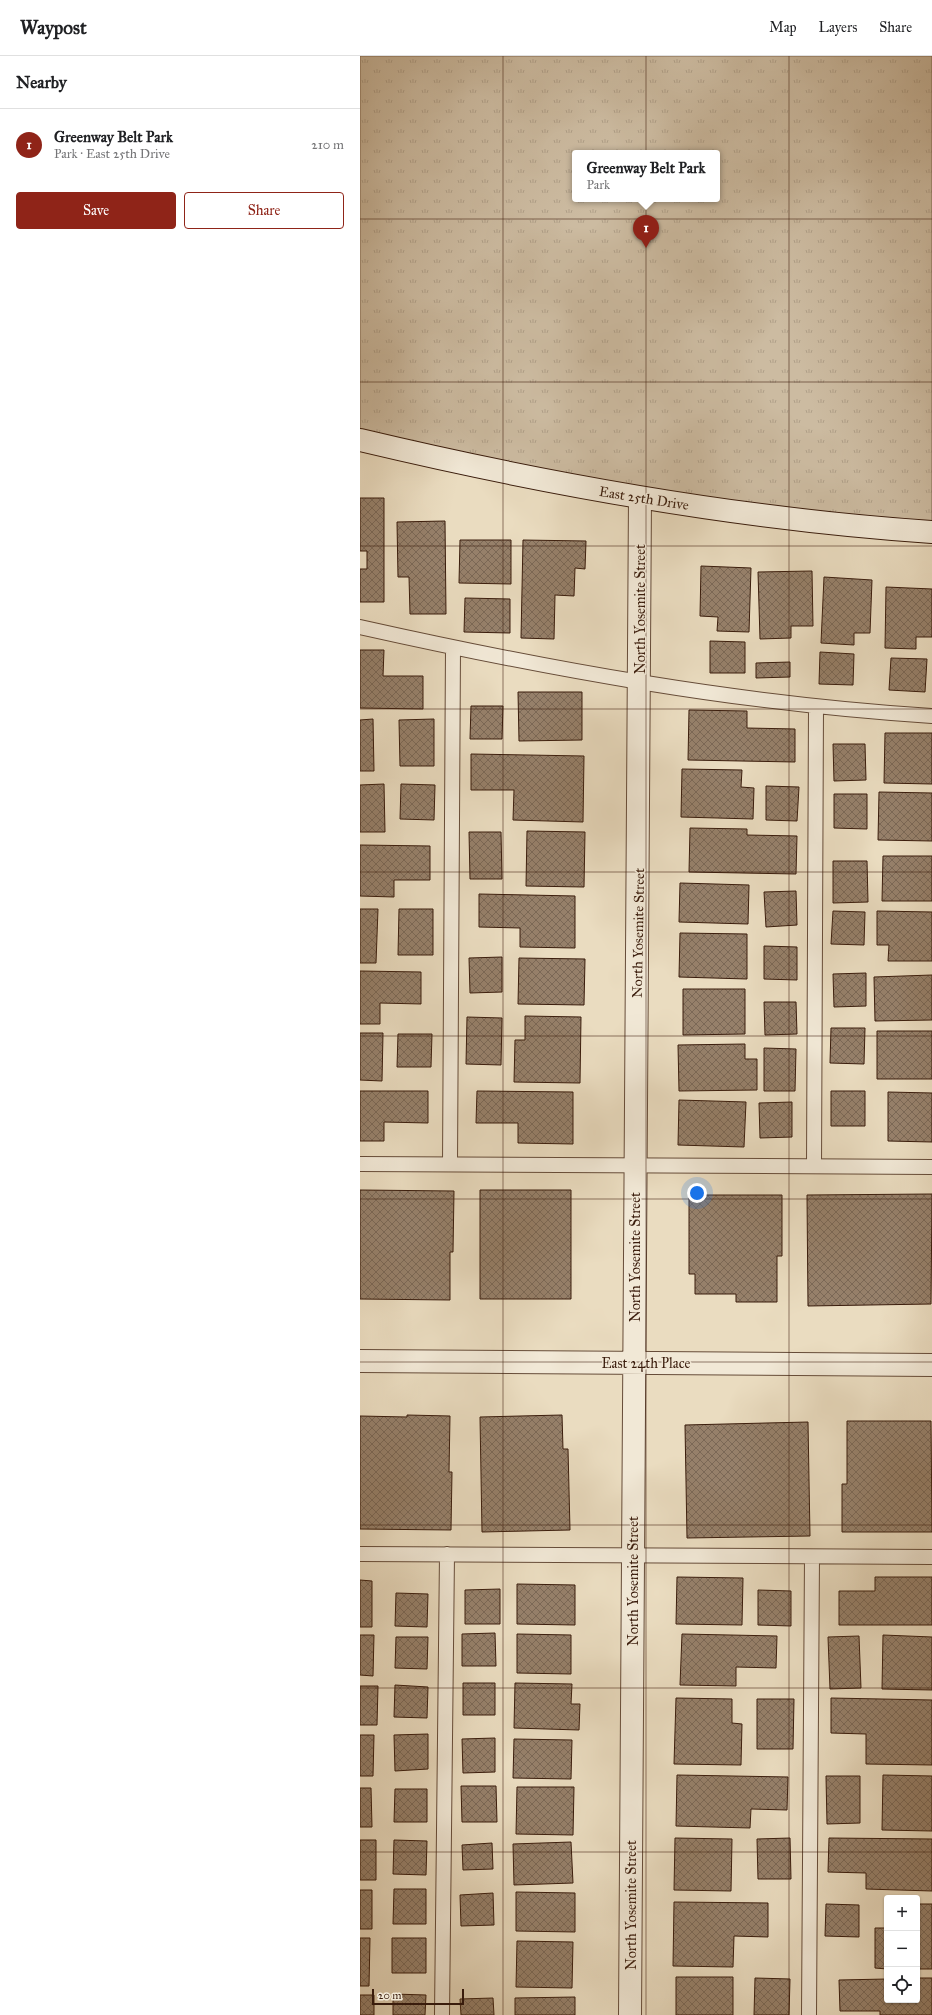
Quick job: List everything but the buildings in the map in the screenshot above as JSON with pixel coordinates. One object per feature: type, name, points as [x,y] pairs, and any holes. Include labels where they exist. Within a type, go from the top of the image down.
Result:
[{"type":"street","name":"East 25th Drive","points":[[360,440],[464,465],[640,498],[764,516],[873,528],[932,532]]},
{"type":"street","name":"North Yosemite Street","points":[[630,2015],[640,682],[640,498]]},
{"type":"street","name":"East 24th Place","points":[[360,1361],[932,1365]]},
{"type":"lane","points":[[360,627],[453,648],[640,682],[816,707],[932,716]]},
{"type":"lane","points":[[450,1164],[453,648]]},
{"type":"lane","points":[[814,1166],[816,707]]},
{"type":"lane","points":[[360,1164],[932,1167]]},
{"type":"lane","points":[[360,1554],[932,1557]]},
{"type":"lane","points":[[442,2015],[447,1554]]},
{"type":"lane","points":[[809,2015],[812,1557]]},
{"type":"green space","points":[[360,56],[932,56],[932,532],[873,528],[360,440]]},
{"type":"place","name":"Greenway Belt Park","points":[[646,248]]}]
